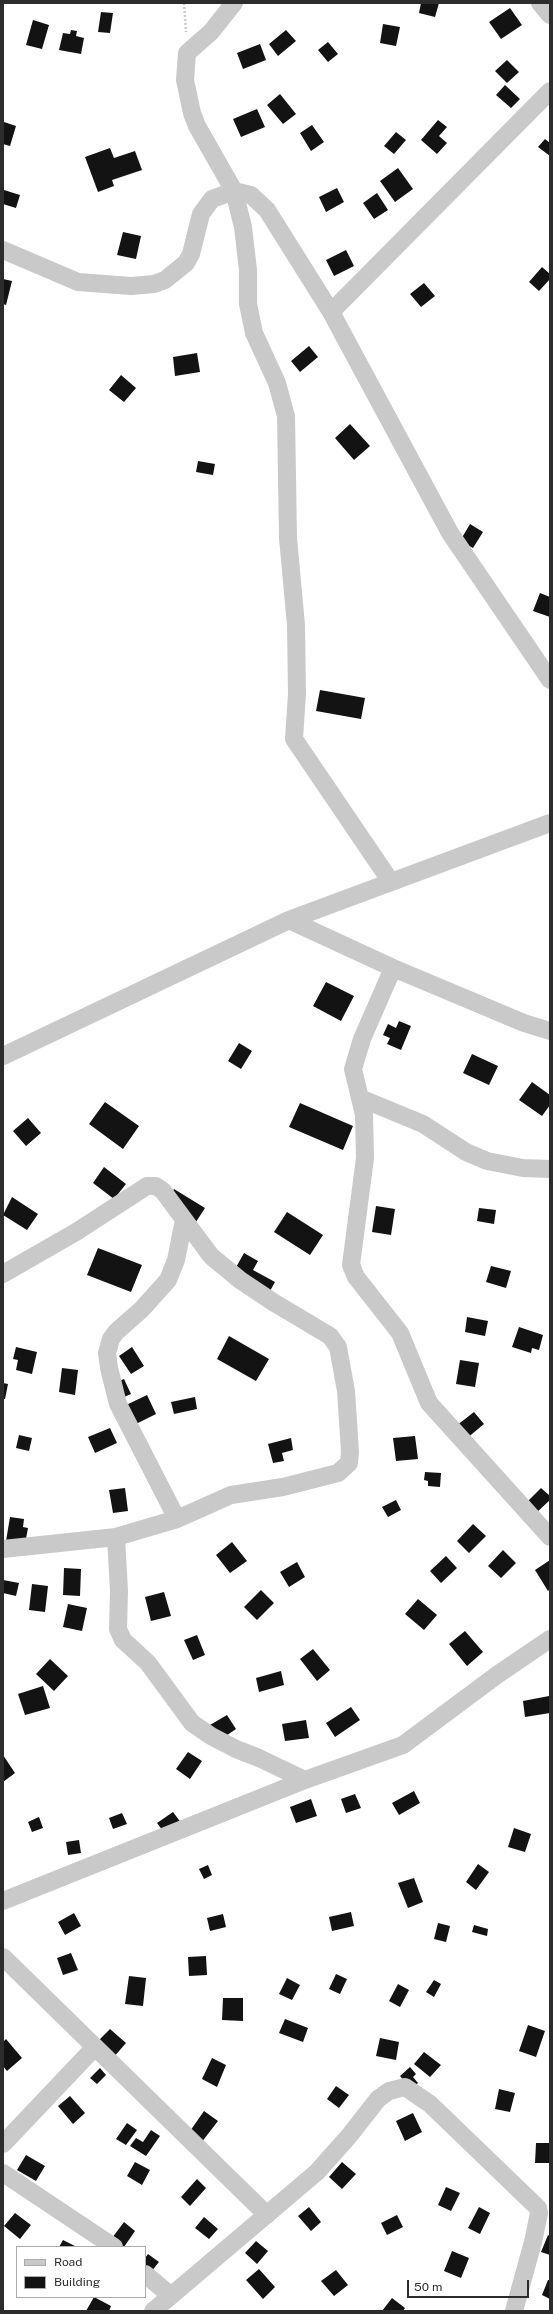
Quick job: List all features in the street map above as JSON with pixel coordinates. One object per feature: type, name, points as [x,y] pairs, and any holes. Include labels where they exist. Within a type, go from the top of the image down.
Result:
[{"type":"street","points":[[234,3],[211,32],[187,54],[185,80],[192,113],[234,191],[243,227],[248,270],[248,304],[254,333],[277,383],[286,416],[288,538],[296,625],[297,694],[294,739],[390,882]]},
{"type":"street","points":[[540,3],[550,15]]},
{"type":"street","points":[[331,312],[550,91]]},
{"type":"street","points":[[3,250],[78,282],[131,286],[154,284],[165,280],[186,263],[191,254],[201,214],[212,199],[234,191],[251,195],[267,210],[331,312],[450,533],[550,680]]},
{"type":"street","points":[[5,1050],[289,920],[550,822]]},
{"type":"street","points":[[289,920],[393,968],[524,1023],[550,1031]]},
{"type":"street","points":[[393,968],[362,1038],[353,1069],[364,1115],[365,1158],[351,1265],[356,1277],[400,1333],[429,1403],[550,1537]]},
{"type":"street","points":[[360,1098],[423,1124],[466,1152],[488,1161],[523,1168],[550,1169]]},
{"type":"street","points":[[3,1274],[76,1232],[147,1186],[156,1186],[163,1191],[211,1256],[234,1275],[273,1302],[330,1336],[338,1347],[346,1391],[350,1452],[349,1463],[338,1473],[283,1487],[231,1495],[177,1519],[116,1537],[3,1549]]},
{"type":"street","points":[[177,1519],[118,1404],[109,1368],[107,1353],[111,1339],[116,1332],[142,1310],[168,1280],[176,1260],[184,1220]]},
{"type":"street","points":[[116,1537],[119,1591],[118,1629],[123,1640],[148,1663],[192,1723],[236,1750],[259,1758],[306,1780]]},
{"type":"street","points":[[3,1901],[306,1780],[403,1745],[497,1675],[550,1639]]},
{"type":"street","points":[[3,1957],[267,2216]]},
{"type":"street","points":[[3,2144],[95,2047]]},
{"type":"street","points":[[153,2311],[170,2295],[267,2216],[317,2172],[349,2136],[378,2099],[389,2091],[405,2087],[430,2104],[538,2208],[539,2213],[533,2242],[514,2311]]},
{"type":"street","points":[[3,2173],[112,2246]]},
{"type":"street","points":[[146,2275],[170,2295]]},
{"type":"path","points":[[184,3],[187,54]]},
{"type":"building","points":[[421,3],[439,3],[435,17],[419,13]]},
{"type":"building","points":[[510,8],[522,25],[501,39],[489,22]]},
{"type":"building","points":[[101,12],[113,13],[110,33],[98,32]]},
{"type":"building","points":[[33,20],[49,25],[42,49],[26,45]]},
{"type":"building","points":[[383,24],[400,27],[396,46],[380,43]]},
{"type":"building","points":[[71,30],[77,31],[76,36],[84,38],[81,54],[59,50],[63,33],[70,34]]},
{"type":"building","points":[[286,30],[296,41],[278,56],[269,44]]},
{"type":"building","points":[[328,42],[338,54],[328,62],[318,50]]},
{"type":"building","points":[[260,44],[266,60],[243,69],[237,53]]},
{"type":"building","points":[[507,60],[519,72],[507,83],[495,71]]},
{"type":"building","points":[[505,85],[520,99],[511,108],[496,95]]},
{"type":"building","points":[[280,94],[296,114],[283,124],[267,105]]},
{"type":"building","points":[[257,109],[265,127],[241,137],[233,119]]},
{"type":"building","points":[[438,120],[447,127],[439,136],[447,143],[437,154],[421,140]]},
{"type":"building","points":[[4,122],[16,126],[10,146],[3,144]]},
{"type":"building","points":[[312,125],[324,142],[311,151],[300,133]]},
{"type":"building","points":[[396,132],[406,140],[394,154],[384,146]]},
{"type":"building","points":[[545,139],[550,143],[550,156],[538,147]]},
{"type":"building","points":[[110,148],[114,158],[135,151],[142,170],[112,180],[114,186],[98,192],[85,157]]},
{"type":"building","points":[[398,168],[413,189],[395,202],[380,181]]},
{"type":"building","points":[[337,188],[344,202],[326,212],[319,197]]},
{"type":"building","points":[[4,190],[20,195],[16,208],[3,204]]},
{"type":"building","points":[[377,193],[388,210],[374,219],[363,203]]},
{"type":"building","points":[[123,232],[141,236],[136,259],[117,255]]},
{"type":"building","points":[[346,250],[354,266],[334,276],[326,260]]},
{"type":"building","points":[[542,267],[550,274],[550,279],[539,291],[529,282]]},
{"type":"building","points":[[3,279],[12,281],[6,305],[3,304]]},
{"type":"building","points":[[424,283],[435,296],[421,307],[410,294]]},
{"type":"building","points":[[309,346],[318,357],[300,372],[291,361]]},
{"type":"building","points":[[197,353],[200,372],[175,376],[173,357]]},
{"type":"building","points":[[121,375],[136,388],[124,402],[109,390]]},
{"type":"building","points":[[350,424],[370,446],[354,460],[335,438]]},
{"type":"building","points":[[198,461],[215,464],[213,475],[196,472]]},
{"type":"building","points":[[470,524],[483,532],[473,548],[460,541]]},
{"type":"building","points":[[540,593],[550,597],[550,617],[533,611]]},
{"type":"building","points":[[320,690],[365,698],[361,719],[316,711]]},
{"type":"building","points":[[326,982],[354,996],[341,1021],[313,1006]]},
{"type":"building","points":[[399,1021],[411,1026],[401,1050],[387,1044],[390,1038],[383,1035],[388,1024],[396,1028]]},
{"type":"building","points":[[239,1043],[252,1051],[241,1069],[228,1061]]},
{"type":"building","points":[[472,1054],[498,1066],[489,1085],[463,1073]]},
{"type":"building","points":[[532,1082],[550,1095],[550,1105],[542,1116],[519,1100]]},
{"type":"building","points":[[105,1102],[139,1126],[123,1149],[89,1124]]},
{"type":"building","points":[[300,1103],[353,1126],[343,1150],[289,1127]]},
{"type":"building","points":[[28,1118],[41,1133],[26,1146],[13,1131]]},
{"type":"building","points":[[104,1167],[126,1184],[114,1199],[93,1183]]},
{"type":"building","points":[[174,1189],[205,1208],[194,1225],[163,1206]]},
{"type":"building","points":[[12,1197],[38,1214],[27,1230],[3,1215]]},
{"type":"building","points":[[376,1206],[395,1209],[391,1235],[372,1232]]},
{"type":"building","points":[[479,1208],[496,1210],[494,1224],[477,1221]]},
{"type":"building","points":[[287,1212],[323,1235],[310,1255],[274,1232]]},
{"type":"building","points":[[98,1248],[142,1265],[131,1292],[87,1275]]},
{"type":"building","points":[[244,1253],[258,1261],[253,1270],[275,1282],[265,1300],[229,1280]]},
{"type":"building","points":[[491,1266],[511,1271],[506,1288],[486,1282]]},
{"type":"building","points":[[467,1317],[488,1321],[485,1336],[465,1332]]},
{"type":"building","points":[[519,1327],[543,1335],[539,1350],[532,1348],[531,1353],[512,1347]]},
{"type":"building","points":[[229,1336],[269,1359],[256,1381],[217,1359]]},
{"type":"building","points":[[16,1347],[37,1352],[32,1374],[16,1370],[18,1360],[13,1359]]},
{"type":"building","points":[[132,1347],[144,1366],[131,1374],[119,1356]]},
{"type":"building","points":[[460,1360],[479,1363],[475,1387],[456,1384]]},
{"type":"building","points":[[62,1368],[78,1370],[75,1395],[59,1392]]},
{"type":"building","points":[[124,1379],[131,1394],[115,1401],[108,1386]]},
{"type":"building","points":[[3,1383],[8,1384],[5,1399],[3,1399]]},
{"type":"building","points":[[147,1395],[156,1414],[132,1426],[122,1407]]},
{"type":"building","points":[[195,1397],[197,1409],[174,1414],[171,1402]]},
{"type":"building","points":[[474,1412],[484,1424],[466,1439],[456,1426]]},
{"type":"building","points":[[110,1428],[117,1443],[95,1453],[88,1437]]},
{"type":"building","points":[[19,1435],[32,1438],[29,1451],[16,1448]]},
{"type":"building","points":[[415,1436],[418,1459],[396,1461],[393,1438]]},
{"type":"building","points":[[291,1438],[293,1450],[282,1453],[284,1461],[273,1463],[268,1444]]},
{"type":"building","points":[[425,1472],[441,1473],[440,1487],[428,1486],[428,1481],[424,1480]]},
{"type":"building","points":[[125,1488],[128,1511],[113,1513],[109,1490]]},
{"type":"building","points":[[541,1488],[550,1496],[550,1500],[535,1514],[525,1504]]},
{"type":"building","points":[[396,1500],[401,1510],[388,1517],[382,1507]]},
{"type":"building","points":[[10,1517],[24,1519],[23,1527],[28,1528],[25,1544],[6,1541]]},
{"type":"building","points":[[473,1524],[486,1536],[469,1553],[457,1541]]},
{"type":"building","points":[[232,1542],[247,1561],[230,1573],[216,1555]]},
{"type":"building","points":[[503,1550],[516,1563],[501,1578],[488,1566]]},
{"type":"building","points":[[446,1556],[457,1568],[441,1583],[430,1571]]},
{"type":"building","points":[[550,1560],[550,1589],[548,1591],[535,1570]]},
{"type":"building","points":[[297,1562],[305,1577],[289,1587],[280,1572]]},
{"type":"building","points":[[64,1568],[81,1569],[80,1596],[63,1595]]},
{"type":"building","points":[[3,1580],[19,1583],[16,1596],[3,1593]]},
{"type":"building","points":[[32,1584],[48,1586],[45,1612],[29,1610]]},
{"type":"building","points":[[261,1590],[274,1603],[257,1620],[244,1607]]},
{"type":"building","points":[[164,1592],[171,1616],[151,1621],[145,1597]]},
{"type":"building","points":[[418,1599],[437,1615],[424,1630],[405,1614]]},
{"type":"building","points":[[68,1604],[87,1608],[82,1631],[63,1627]]},
{"type":"building","points":[[465,1631],[483,1652],[467,1666],[449,1644]]},
{"type":"building","points":[[197,1635],[205,1655],[193,1660],[184,1640]]},
{"type":"building","points":[[313,1649],[330,1670],[317,1681],[300,1659]]},
{"type":"building","points":[[50,1659],[68,1676],[54,1691],[36,1674]]},
{"type":"building","points":[[281,1671],[284,1685],[259,1692],[256,1678]]},
{"type":"building","points":[[43,1686],[50,1708],[25,1715],[18,1694]]},
{"type":"building","points":[[549,1696],[550,1713],[525,1717],[523,1701]]},
{"type":"building","points":[[351,1707],[360,1720],[335,1737],[326,1723]]},
{"type":"building","points":[[227,1715],[236,1729],[220,1740],[210,1725]]},
{"type":"building","points":[[306,1720],[309,1738],[285,1741],[282,1724]]},
{"type":"building","points":[[188,1752],[202,1761],[190,1779],[176,1769]]},
{"type":"building","points":[[3,1755],[15,1773],[3,1782]]},
{"type":"building","points":[[414,1791],[420,1803],[399,1815],[392,1803]]},
{"type":"building","points":[[355,1794],[361,1808],[346,1813],[341,1799]]},
{"type":"building","points":[[311,1799],[317,1816],[296,1823],[290,1807]]},
{"type":"building","points":[[173,1812],[182,1824],[166,1835],[157,1823]]},
{"type":"building","points":[[122,1813],[127,1824],[113,1829],[109,1818]]},
{"type":"building","points":[[39,1817],[43,1828],[32,1832],[28,1822]]},
{"type":"building","points":[[514,1828],[531,1834],[525,1852],[508,1847]]},
{"type":"building","points":[[79,1840],[81,1853],[68,1855],[66,1842]]},
{"type":"building","points":[[478,1864],[489,1872],[476,1890],[466,1882]]},
{"type":"building","points":[[208,1865],[212,1875],[204,1879],[199,1869]]},
{"type":"building","points":[[414,1878],[423,1902],[408,1908],[398,1883]]},
{"type":"building","points":[[351,1912],[354,1926],[332,1931],[329,1917]]},
{"type":"building","points":[[74,1913],[81,1926],[65,1935],[58,1922]]},
{"type":"building","points":[[223,1914],[226,1927],[210,1931],[207,1918]]},
{"type":"building","points":[[438,1923],[450,1926],[446,1942],[434,1939]]},
{"type":"building","points":[[474,1925],[488,1929],[487,1936],[472,1932]]},
{"type":"building","points":[[71,1953],[78,1970],[63,1975],[57,1958]]},
{"type":"building","points":[[206,1956],[207,1975],[189,1976],[188,1957]]},
{"type":"building","points":[[336,1974],[347,1979],[340,1994],[329,1989]]},
{"type":"building","points":[[129,1976],[146,1978],[143,2006],[125,2004]]},
{"type":"building","points":[[287,1978],[300,1985],[292,2000],[279,1994]]},
{"type":"building","points":[[434,1980],[441,1984],[434,1997],[426,1992]]},
{"type":"building","points":[[398,1984],[409,1990],[400,2007],[389,2001]]},
{"type":"building","points":[[223,1998],[243,1998],[243,2021],[222,2020]]},
{"type":"building","points":[[285,2019],[308,2028],[303,2042],[279,2033]]},
{"type":"building","points":[[528,2025],[545,2031],[536,2057],[519,2051]]},
{"type":"building","points":[[110,2029],[126,2043],[113,2058],[96,2043]]},
{"type":"building","points":[[380,2038],[399,2042],[396,2060],[376,2056]]},
{"type":"building","points":[[6,2039],[22,2058],[7,2071],[3,2066],[3,2042]]},
{"type":"building","points":[[424,2052],[441,2065],[430,2077],[414,2064]]},
{"type":"building","points":[[212,2058],[226,2065],[217,2087],[202,2079]]},
{"type":"building","points":[[410,2067],[416,2074],[413,2077],[418,2083],[411,2089],[400,2076]]},
{"type":"building","points":[[100,2068],[106,2075],[97,2084],[90,2078]]},
{"type":"building","points":[[336,2086],[349,2095],[339,2108],[327,2099]]},
{"type":"building","points":[[499,2089],[515,2093],[510,2112],[495,2109]]},
{"type":"building","points":[[70,2096],[85,2113],[73,2124],[58,2106]]},
{"type":"building","points":[[204,2111],[218,2121],[201,2143],[188,2134]]},
{"type":"building","points":[[413,2113],[422,2132],[405,2141],[396,2121]]},
{"type":"building","points":[[127,2123],[137,2130],[126,2145],[116,2139]]},
{"type":"building","points":[[151,2130],[160,2136],[146,2156],[130,2146],[136,2138],[143,2142]]},
{"type":"building","points":[[536,2143],[550,2143],[549,2163],[535,2163]]},
{"type":"building","points":[[26,2155],[45,2166],[36,2181],[17,2170]]},
{"type":"building","points":[[135,2162],[150,2170],[142,2185],[127,2176]]},
{"type":"building","points":[[342,2162],[356,2174],[342,2189],[329,2177]]},
{"type":"building","points":[[197,2179],[206,2188],[190,2206],[181,2197]]},
{"type":"building","points":[[446,2187],[460,2193],[451,2211],[438,2205]]},
{"type":"building","points":[[309,2207],[321,2222],[311,2231],[298,2216]]},
{"type":"building","points":[[479,2207],[490,2213],[480,2234],[468,2228]]},
{"type":"building","points":[[15,2213],[31,2225],[20,2239],[4,2226]]},
{"type":"building","points":[[397,2215],[403,2227],[387,2235],[381,2223]]},
{"type":"building","points":[[204,2217],[218,2229],[209,2239],[195,2228]]},
{"type":"building","points":[[124,2222],[135,2231],[125,2246],[115,2246],[109,2242]]},
{"type":"building","points":[[548,2235],[550,2236],[550,2255],[541,2252]]},
{"type":"building","points":[[63,2240],[75,2246],[60,2246]]},
{"type":"building","points":[[256,2241],[268,2251],[257,2264],[245,2253]]},
{"type":"building","points":[[452,2251],[469,2258],[461,2278],[444,2271]]},
{"type":"building","points":[[148,2254],[159,2262],[147,2277],[146,2276],[146,2257]]},
{"type":"building","points":[[259,2269],[275,2287],[263,2299],[246,2280]]},
{"type":"building","points":[[336,2270],[348,2285],[334,2296],[321,2281]]},
{"type":"building","points":[[548,2280],[550,2280],[550,2299],[542,2295]]},
{"type":"building","points":[[93,2298],[111,2306],[109,2311],[86,2311]]},
{"type":"building","points":[[392,2298],[405,2308],[403,2311],[382,2311]]}]
